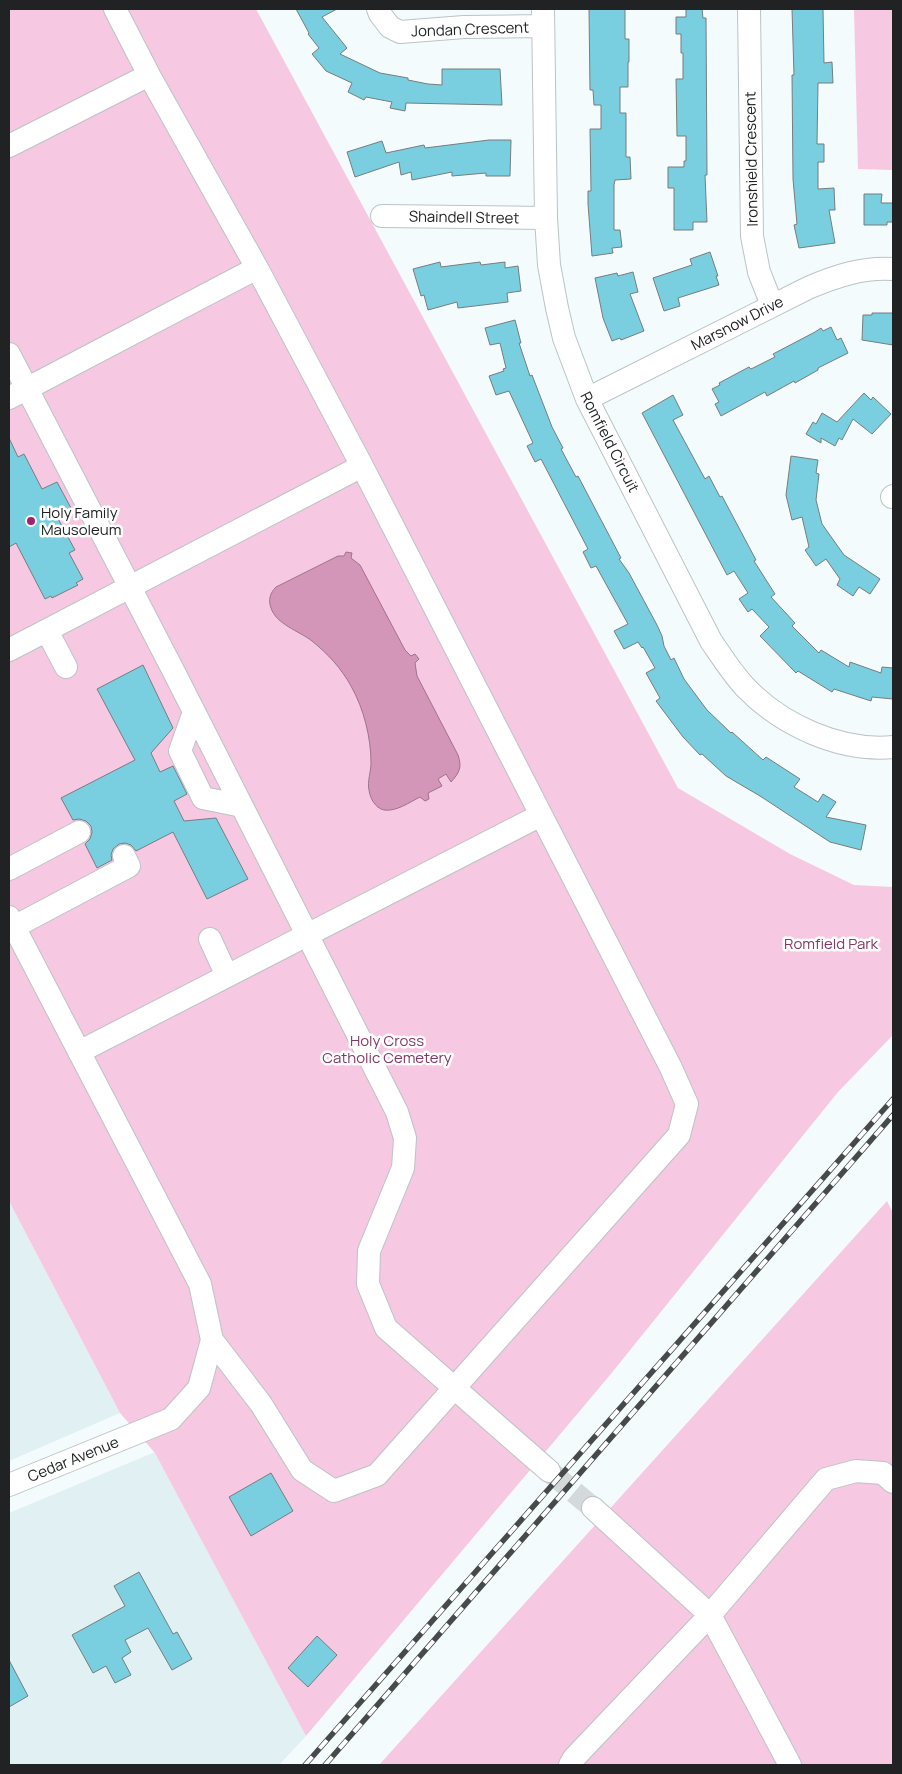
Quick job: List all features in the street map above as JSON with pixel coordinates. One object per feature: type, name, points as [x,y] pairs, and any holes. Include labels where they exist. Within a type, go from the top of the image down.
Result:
[{"type":"street","points":[[115,9],[149,75],[257,268],[362,466],[671,1068],[687,1104],[679,1135],[377,1475],[334,1491],[302,1470],[261,1404],[212,1340],[200,1284],[11,922],[129,866],[124,856]]},
{"type":"street","name":"Jondan Crescent","points":[[378,9],[390,27],[400,32],[543,18]]},
{"type":"street","name":"Ironshield Crescent","points":[[749,9],[752,236],[759,272],[772,306]]},
{"type":"street","name":"Romfield Circuit","points":[[543,18],[546,218],[549,265],[556,308],[572,360],[587,399],[711,641],[728,666],[746,687],[764,704],[808,731],[854,745],[882,748],[893,747]]},
{"type":"street","points":[[9,146],[149,75]]},
{"type":"street","name":"Shaindell Street","points":[[382,216],[546,218]]},
{"type":"street","points":[[18,393],[257,268]]},
{"type":"street","name":"Marsnow Drive","points":[[587,399],[772,306],[837,276],[879,268],[893,269]]},
{"type":"street","points":[[9,354],[18,393],[130,588],[308,934],[397,1112],[405,1138],[404,1168],[369,1250],[368,1284],[386,1328],[549,1471]]},
{"type":"street","points":[[9,650],[362,466]]},
{"type":"street","points":[[47,631],[66,667]]},
{"type":"street","points":[[194,712],[180,751],[203,798],[242,806]]},
{"type":"street","points":[[79,1052],[541,815]]},
{"type":"street","points":[[9,869],[79,832]]},
{"type":"street","points":[[210,939],[227,976]]},
{"type":"street","name":"Cedar Avenue","points":[[9,1485],[171,1419],[199,1388],[212,1340]]},
{"type":"street","points":[[570,1765],[574,1758],[710,1615],[826,1479],[856,1470],[883,1473],[893,1482]]},
{"type":"street","points":[[593,1508],[710,1615],[790,1765]]},
{"type":"shaded area","points":[[346,552],[352,553],[351,558],[360,565],[405,650],[411,656],[415,654],[419,659],[415,663],[417,676],[459,759],[460,766],[458,772],[451,782],[446,774],[438,779],[442,786],[428,793],[429,799],[425,801],[420,797],[393,810],[381,809],[373,802],[370,796],[368,784],[371,753],[368,734],[360,704],[347,679],[318,646],[283,623],[274,614],[270,605],[270,597],[276,587],[338,556],[344,556]]},
{"type":"shaded area","points":[[9,1201],[120,1413],[9,1461]]},
{"type":"shaded area","points":[[155,1452],[306,1736],[279,1765],[9,1765],[9,1513]]},
{"type":"green space","name":"Holy Cross Catholic Cemetery","points":[[9,9],[256,9],[678,788],[790,854],[854,885],[893,887],[893,1035],[838,1092],[610,1375],[306,1736],[155,1453],[120,1413],[9,1201]]},
{"type":"green space","points":[[854,9],[893,9],[893,170],[858,169]]},
{"type":"green space","points":[[887,1201],[893,1213],[893,1765],[379,1765]]},
{"type":"building","points":[[296,9],[337,9],[322,17],[347,48],[340,54],[380,73],[428,84],[442,85],[442,69],[500,69],[502,105],[406,103],[405,111],[390,108],[392,102],[366,97],[364,100],[348,92],[352,83],[326,71],[312,54],[319,48],[308,34]]},
{"type":"building","points":[[589,9],[625,9],[625,39],[629,39],[628,87],[620,87],[620,113],[626,113],[626,157],[630,157],[631,179],[615,180],[614,185],[614,230],[620,230],[622,247],[612,248],[613,253],[592,256],[588,204],[588,191],[591,191],[590,129],[601,129],[601,105],[594,105],[593,90],[590,90]]},
{"type":"building","points":[[686,9],[702,9],[703,18],[706,18],[707,175],[705,175],[707,222],[693,222],[693,230],[674,230],[674,188],[668,188],[668,167],[684,167],[684,161],[686,161],[686,136],[677,136],[676,79],[683,79],[683,53],[681,53],[681,34],[676,34],[676,17],[686,17]]},
{"type":"building","points":[[792,9],[823,9],[824,63],[832,62],[833,83],[818,83],[817,144],[824,144],[824,162],[818,162],[818,189],[834,188],[835,210],[829,210],[835,243],[799,248],[794,225],[797,224],[793,179],[792,75],[794,75]]},
{"type":"building","points":[[489,140],[511,140],[510,176],[486,176],[486,173],[452,176],[452,172],[412,180],[411,172],[401,175],[399,162],[355,177],[347,152],[382,141],[386,153],[424,145],[425,148]]},
{"type":"building","points":[[864,194],[882,194],[881,203],[893,203],[893,222],[887,222],[887,225],[864,225]]},
{"type":"building","points":[[710,252],[719,285],[678,298],[680,306],[664,311],[653,278],[692,265],[690,259]]},
{"type":"building","points":[[440,262],[441,267],[480,262],[481,265],[505,262],[505,268],[518,266],[521,291],[507,293],[508,302],[458,308],[457,302],[428,310],[424,295],[421,296],[413,269]]},
{"type":"building","points":[[633,272],[638,292],[630,294],[644,331],[621,340],[620,338],[612,341],[603,318],[595,278],[617,273],[618,276]]},
{"type":"building","points":[[872,313],[893,313],[893,345],[862,340],[863,315],[872,315]]},
{"type":"building","points":[[515,320],[521,343],[519,343],[530,376],[532,375],[552,427],[563,448],[561,449],[576,477],[578,476],[621,558],[619,559],[629,573],[657,625],[671,660],[674,658],[684,679],[707,710],[731,733],[763,760],[766,757],[800,779],[794,787],[818,802],[823,794],[836,802],[826,817],[866,825],[861,850],[830,842],[726,776],[702,754],[700,755],[683,737],[656,701],[660,698],[646,673],[655,668],[638,642],[624,649],[614,631],[628,624],[596,566],[591,568],[583,552],[588,549],[541,459],[535,462],[527,446],[533,443],[509,391],[496,395],[489,376],[504,371],[503,369],[506,368],[500,343],[490,345],[485,328]]},
{"type":"building","points":[[831,327],[837,340],[841,338],[848,353],[818,368],[818,370],[795,383],[794,381],[767,396],[765,392],[721,416],[715,404],[719,402],[712,389],[720,385],[719,383],[749,367],[751,369],[775,357],[773,354],[821,328],[823,331]]},
{"type":"building","points":[[864,393],[871,400],[873,397],[891,414],[872,434],[853,419],[842,440],[839,438],[835,446],[821,438],[821,443],[806,434],[813,422],[816,424],[822,413],[837,422]]},
{"type":"building","points":[[673,395],[683,415],[673,420],[705,479],[709,476],[720,497],[722,496],[756,560],[754,561],[775,594],[771,597],[795,623],[792,626],[819,653],[821,650],[849,667],[850,662],[881,673],[882,667],[893,668],[893,699],[872,697],[871,701],[834,689],[832,692],[798,671],[796,673],[760,636],[769,627],[752,609],[748,612],[739,599],[748,593],[734,571],[727,575],[642,413]]},
{"type":"building","name":"Holy Family Mausoleum","points":[[9,438],[18,457],[24,454],[42,489],[57,482],[71,508],[56,515],[75,550],[69,553],[83,579],[76,583],[78,585],[52,598],[51,596],[45,599],[16,543],[9,547]]},
{"type":"building","points":[[791,456],[818,460],[816,473],[819,474],[816,500],[822,524],[844,555],[880,579],[870,594],[859,587],[853,596],[837,585],[840,579],[826,559],[816,566],[805,550],[809,547],[802,517],[792,520],[786,495]]},
{"type":"building","points":[[143,665],[173,728],[151,753],[160,772],[173,766],[187,794],[174,801],[184,821],[216,818],[248,879],[207,899],[173,832],[136,851],[131,845],[119,844],[113,849],[112,860],[97,868],[85,844],[90,839],[91,826],[86,821],[73,820],[61,798],[135,760],[97,689]]},
{"type":"building","points":[[271,1473],[293,1511],[251,1536],[229,1497]]},
{"type":"building","points":[[139,1572],[173,1634],[177,1632],[192,1659],[172,1670],[148,1628],[125,1640],[131,1652],[122,1658],[131,1675],[115,1683],[106,1666],[93,1673],[72,1635],[125,1606],[114,1586]]},
{"type":"building","points":[[317,1636],[337,1655],[308,1687],[288,1668]]},
{"type":"building","points":[[9,1660],[28,1696],[9,1707]]},
{"type":"tunnel","points":[[549,1471],[593,1508]]},
{"type":"railway","points":[[305,1765],[893,1099]]},
{"type":"railway","points":[[325,1765],[893,1115]]},
{"type":"place","name":"Holy Family Mausoleum","points":[[31,521]]},
{"type":"park label","name":"Romfield Park","points":[[831,943]]}]
